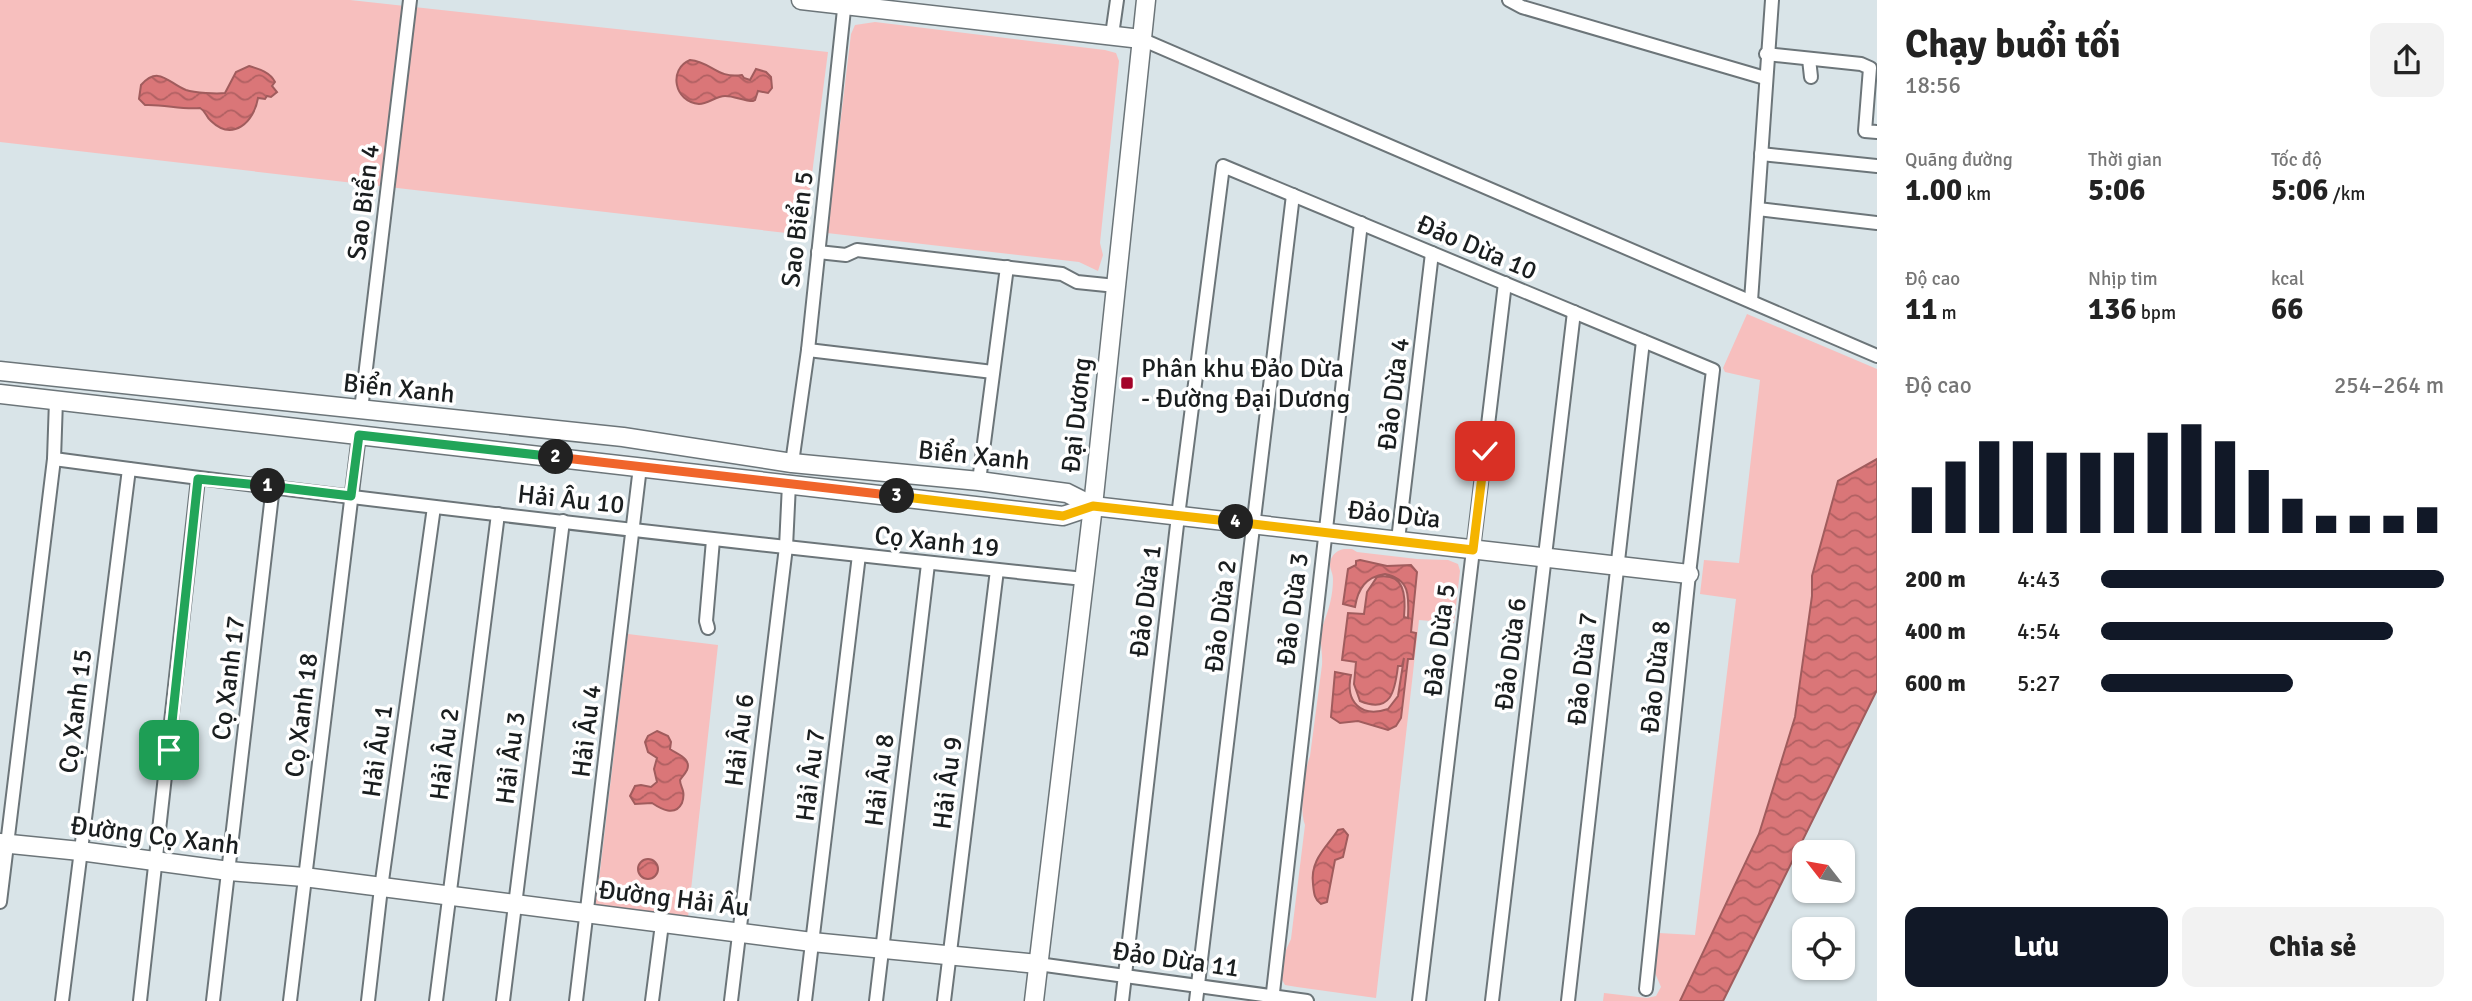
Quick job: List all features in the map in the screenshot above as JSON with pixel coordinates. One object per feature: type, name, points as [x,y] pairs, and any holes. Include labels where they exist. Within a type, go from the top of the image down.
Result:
[{"type":"street","name":"Sao Biển 4","points":[[361,410],[410,0]]},
{"type":"street","points":[[801,0],[845,2],[1141,39],[1877,356]]},
{"type":"street","points":[[1112,35],[1117,0]]},
{"type":"street","name":"Đại Dương","points":[[1034,1001],[1093,506],[1146,0]]},
{"type":"street","points":[[1509,0],[1522,7],[1765,78]]},
{"type":"street","points":[[1751,302],[1766,54],[1772,0]]},
{"type":"street","name":"Sao Biển 5","points":[[792,463],[808,350],[845,2]]},
{"type":"street","points":[[1766,54],[1874,67],[1865,131],[1877,132]]},
{"type":"street","points":[[1809,59],[1811,77]]},
{"type":"street","points":[[1761,154],[1877,166]]},
{"type":"street","name":"Đảo Dừa 10","points":[[1223,166],[1713,370]]},
{"type":"street","name":"Đảo Dừa 1","points":[[1122,1001],[1178,516],[1223,166]]},
{"type":"street","name":"Đảo Dừa 2","points":[[1196,1001],[1293,195]]},
{"type":"street","points":[[1758,209],[1877,223]]},
{"type":"street","name":"Đảo Dừa 3","points":[[1273,999],[1361,223]]},
{"type":"street","points":[[818,252],[846,255],[857,250],[1007,267],[1062,274],[1077,282],[1116,286]]},
{"type":"street","name":"Đảo Dừa 4","points":[[1398,540],[1432,253]]},
{"type":"street","points":[[979,481],[1007,267]]},
{"type":"street","name":"Đảo Dừa 5","points":[[1419,1001],[1505,284]]},
{"type":"street","name":"Đảo Dừa 6","points":[[1492,1001],[1574,312]]},
{"type":"street","name":"Đảo Dừa 7","points":[[1568,1001],[1643,341]]},
{"type":"street","points":[[808,350],[993,372]]},
{"type":"street","name":"Đảo Dừa 8","points":[[1646,989],[1713,370]]},
{"type":"street","name":"Biển Xanh","points":[[0,371],[623,438],[792,463],[979,481],[1067,493],[1093,506]]},
{"type":"street","name":"Biển Xanh","points":[[0,394],[1063,516],[1093,506]]},
{"type":"street","points":[[0,902],[3,844],[54,459],[56,400]]},
{"type":"street","points":[[359,435],[361,410]]},
{"type":"street","name":"Cọ Xanh 18","points":[[290,1001],[359,435]]},
{"type":"street","points":[[54,459],[351,496]]},
{"type":"street","points":[[789,484],[792,463]]},
{"type":"street","name":"Hải Âu 4","points":[[576,1001],[640,467]]},
{"type":"street","name":"Cọ Xanh 15","points":[[62,1001],[130,469]]},
{"type":"street","points":[[140,1001],[198,479]]},
{"type":"street","name":"Hải Âu 6","points":[[731,1001],[786,547],[789,484]]},
{"type":"street","name":"Cọ Xanh 17","points":[[213,1001],[273,486]]},
{"type":"street","name":"Hải Âu 10","points":[[351,496],[786,547]]},
{"type":"street","name":"Đảo Dừa","points":[[1093,506],[1689,574]]},
{"type":"street","name":"Hải Âu 1","points":[[368,1001],[434,507]]},
{"type":"street","name":"Hải Âu 2","points":[[436,1001],[498,514]]},
{"type":"street","name":"Hải Âu 3","points":[[503,1001],[563,521]]},
{"type":"street","points":[[708,628],[706,621],[713,540]]},
{"type":"street","name":"Cọ Xanh 19","points":[[786,547],[1084,579]]},
{"type":"street","name":"Hải Âu 7","points":[[805,1001],[859,555]]},
{"type":"street","name":"Hải Âu 8","points":[[876,1001],[928,564]]},
{"type":"street","name":"Hải Âu 9","points":[[944,1001],[997,570]]},
{"type":"street","name":"Đường Cọ Xanh","points":[[3,844],[80,851],[229,871],[304,877]]},
{"type":"street","name":"Đường Hải Âu","points":[[304,877],[812,942],[1038,964]]},
{"type":"street","points":[[652,1001],[662,924]]},
{"type":"street","name":"Đảo Dừa 11","points":[[1038,964],[1125,974],[1273,999],[1307,1001]]},
{"type":"shaded area","points":[[0,0],[350,0],[828,52],[804,235],[0,142]]},
{"type":"shaded area","points":[[875,22],[1116,53],[1119,61],[1100,243],[1103,255],[1098,271],[1079,262],[827,233],[851,34],[855,25]]},
{"type":"shaded area","points":[[1747,314],[1877,369],[1877,459],[1838,482],[1812,576],[1812,596],[1795,717],[1759,834],[1682,998],[1680,1001],[1603,1001],[1604,993],[1647,998],[1656,996],[1661,987],[1655,973],[1659,933],[1695,935],[1736,599],[1700,594],[1704,560],[1739,563],[1760,380],[1725,372],[1723,368]]},
{"type":"shaded area","points":[[1344,549],[1417,559],[1448,560],[1458,564],[1460,571],[1454,623],[1419,620],[1376,998],[1285,985],[1281,978],[1286,950],[1291,939],[1305,825],[1302,810],[1303,790],[1322,665],[1321,633],[1332,591],[1330,562],[1335,553]]},
{"type":"shaded area","points":[[628,634],[718,645],[688,917],[601,907],[596,904],[594,888],[599,880]]},
{"type":"water","points":[[690,60],[698,61],[726,75],[742,75],[750,80],[756,69],[766,72],[771,77],[772,88],[768,93],[758,91],[753,101],[725,96],[702,104],[691,102],[679,92],[677,85],[679,70]]},
{"type":"water","points":[[249,66],[270,76],[275,82],[272,86],[277,92],[265,99],[258,98],[252,115],[234,129],[219,127],[200,108],[145,105],[139,99],[141,85],[153,76],[164,77],[190,91],[225,93],[236,72]]},
{"type":"water","points":[[1877,459],[1877,690],[1803,840],[1792,840],[1792,862],[1723,1001],[1680,1001],[1759,834],[1795,717],[1812,596],[1812,576],[1838,481]]},
{"type":"water","points":[[1360,560],[1387,566],[1411,565],[1417,572],[1411,632],[1416,633],[1413,659],[1408,659],[1401,718],[1396,726],[1388,730],[1358,721],[1340,723],[1331,717],[1335,672],[1351,675],[1350,693],[1357,706],[1363,709],[1388,709],[1398,696],[1404,658],[1402,666],[1398,666],[1390,698],[1379,705],[1360,701],[1354,684],[1356,662],[1342,660],[1348,613],[1364,614],[1367,592],[1377,577],[1393,578],[1402,587],[1404,617],[1408,618],[1408,596],[1404,584],[1393,576],[1385,574],[1373,578],[1364,584],[1355,607],[1343,604],[1348,569]]},
{"type":"water","points":[[657,731],[668,736],[670,749],[683,757],[688,766],[680,780],[682,803],[672,811],[652,803],[635,804],[630,796],[635,786],[651,787],[657,782],[654,769],[657,758],[648,752],[645,742],[648,736]]},
{"type":"water","points":[[1343,829],[1348,835],[1343,857],[1335,860],[1327,902],[1321,904],[1314,893],[1316,861],[1338,830]]},
{"type":"water","points":[[648,859],[655,862],[658,869],[655,876],[648,879],[641,876],[638,869],[641,862]]},
{"type":"place","name":"Phân khu Đảo Dừa - Đường Đại Dương","points":[[1127,383]]},
{"type":"route","points":[[169,750],[198,479],[351,496],[359,435],[1063,516],[1093,506],[1473,550],[1485,451]]}]
